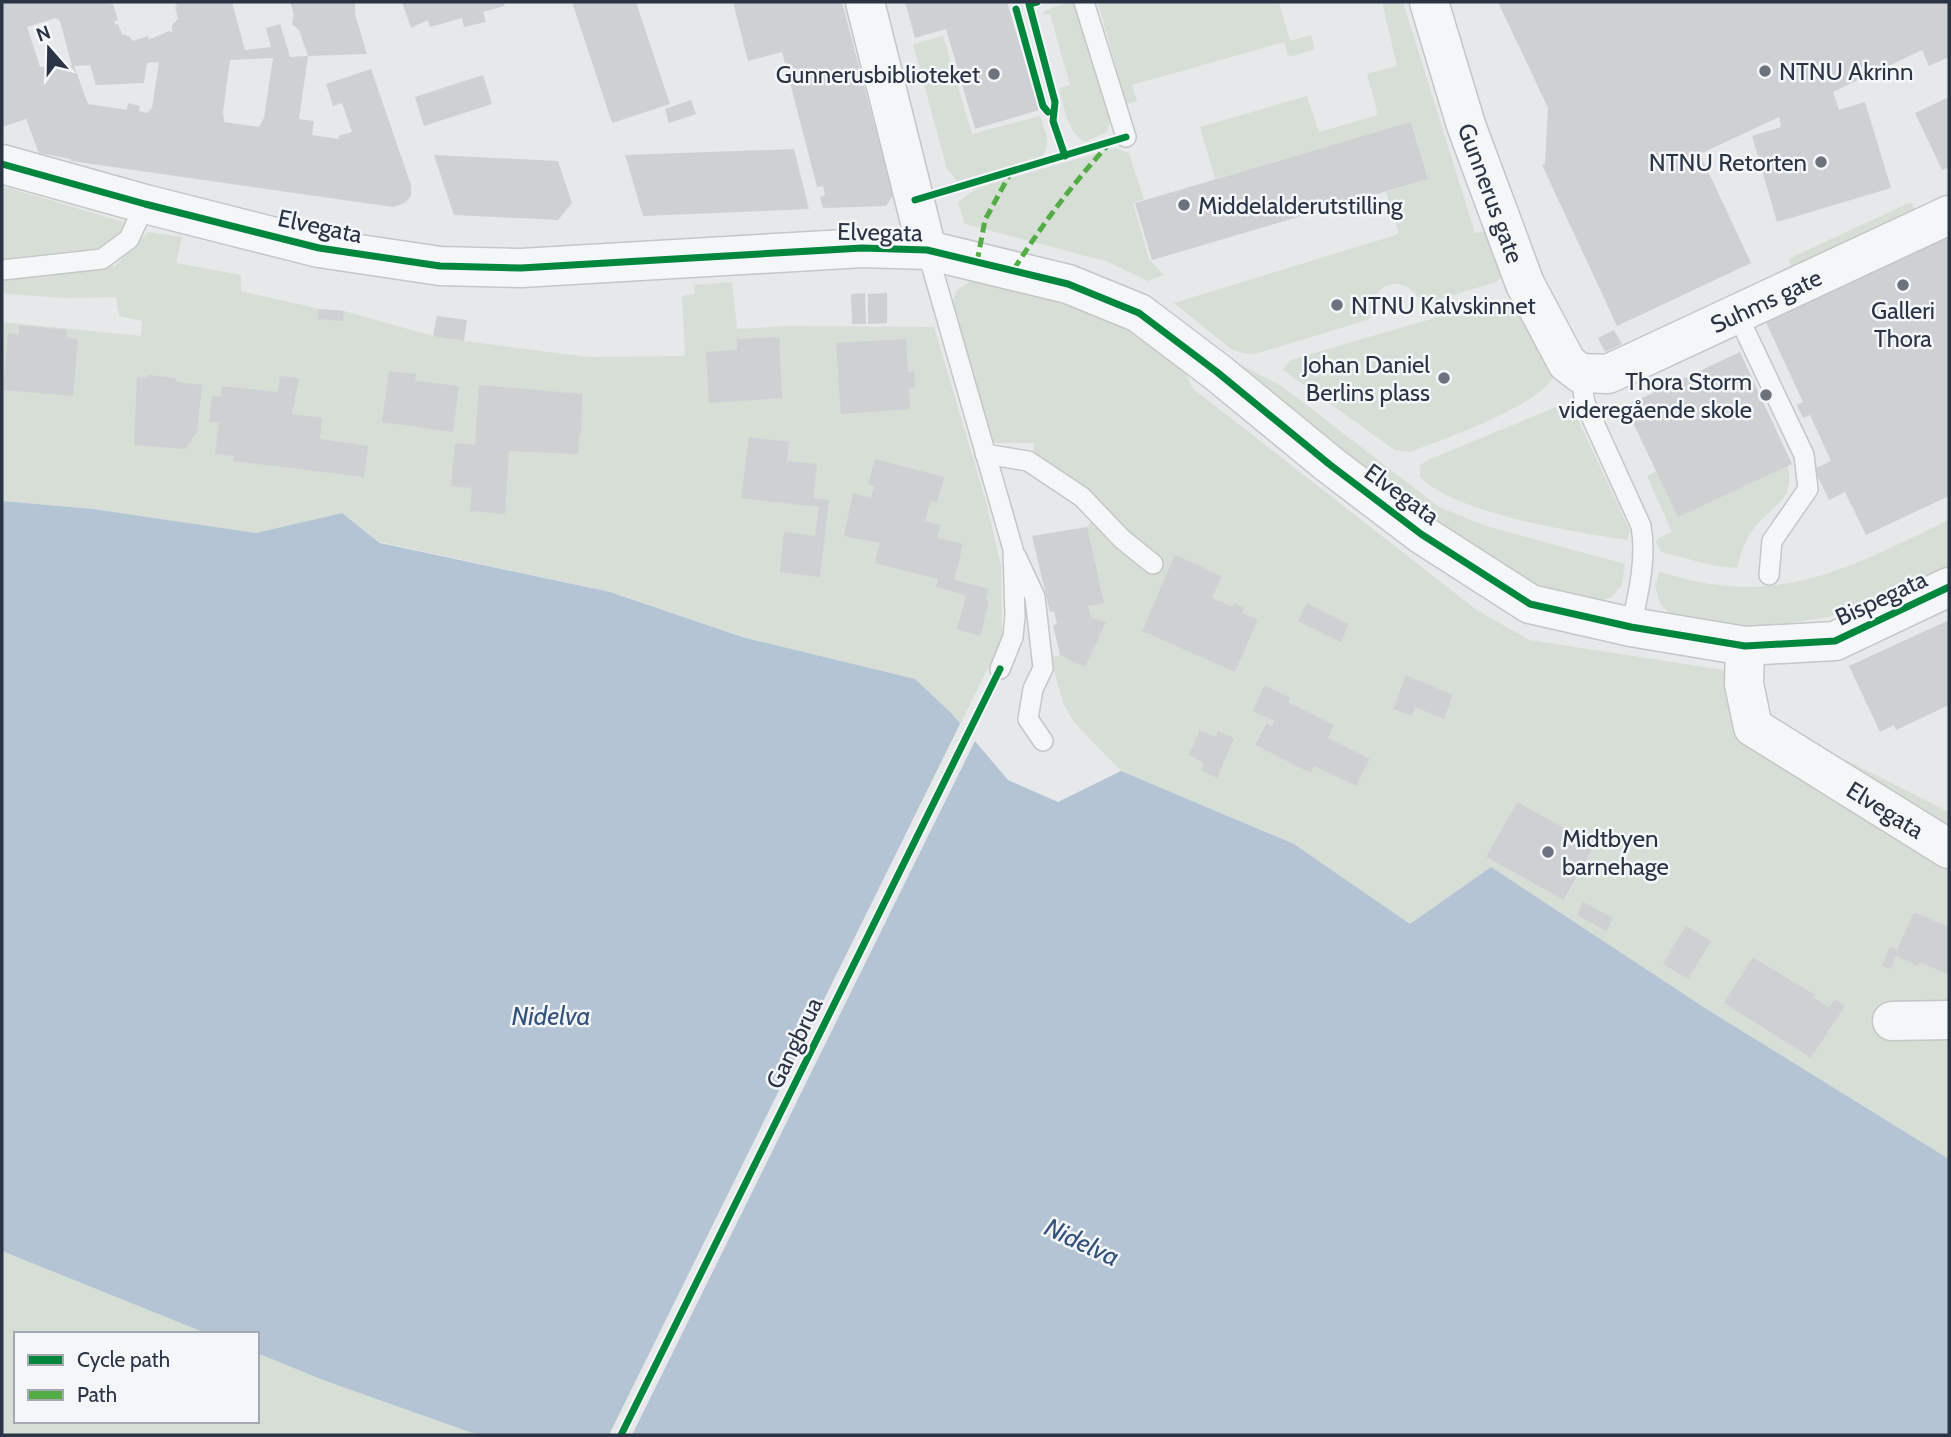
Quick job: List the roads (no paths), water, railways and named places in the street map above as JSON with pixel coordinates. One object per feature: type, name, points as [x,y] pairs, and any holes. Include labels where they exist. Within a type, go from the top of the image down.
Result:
[{"type":"street","points":[[865,2],[927,250]]},
{"type":"street","name":"Gunnerus gate","points":[[1429,2],[1466,125],[1525,284],[1567,363],[1580,373]]},
{"type":"street","name":"Elvegata","points":[[2,164],[319,248],[440,266],[522,268],[862,248],[927,250],[1068,284],[1139,313],[1421,534],[1530,604],[1631,627],[1745,646],[1744,684],[1754,727],[1949,849]]},
{"type":"street","name":"Suhms gate","points":[[1580,373],[1608,374],[1949,215]]},
{"type":"street","name":"Bispegata","points":[[1745,646],[1835,641],[1949,587]]},
{"type":"street","points":[[1892,1021],[1949,1020]]},
{"type":"lane","points":[[1084,2],[1126,137]]},
{"type":"lane","points":[[2,270],[102,259],[129,239],[145,204]]},
{"type":"lane","name":"Elvegata","points":[[927,250],[1013,548],[1013,636],[1000,669]]},
{"type":"lane","points":[[1738,314],[1804,455],[1808,489],[1772,541],[1769,575]]},
{"type":"lane","points":[[1580,373],[1585,403],[1641,526],[1643,557],[1631,627]]},
{"type":"lane","points":[[985,454],[1028,461],[1039,468],[1082,497],[1122,539],[1153,564]]},
{"type":"lane","points":[[1013,548],[1035,597],[1043,668],[1033,689],[1028,719],[1043,741]]},
{"type":"water","name":"Nidelva","points":[[2,501],[93,509],[256,533],[342,513],[380,543],[610,592],[745,638],[915,679],[952,714],[1008,780],[1058,802],[1121,771],[1294,844],[1410,924],[1491,867],[1705,1008],[1949,1159],[1949,1435],[478,1435],[323,1380],[259,1354],[259,1332],[203,1332],[2,1251]]},
{"type":"place","name":"NTNU Akrinn","points":[[1765,71]]},
{"type":"place","name":"Gunnerusbiblioteket","points":[[994,74]]},
{"type":"place","name":"NTNU Retorten","points":[[1821,162]]},
{"type":"place","name":"Middelalderutstilling","points":[[1184,205]]},
{"type":"place","name":"Galleri Thora","points":[[1903,285]]},
{"type":"place","name":"NTNU Kalvskinnet","points":[[1337,305]]},
{"type":"place","name":"Johan Daniel Berlins plass","points":[[1444,378]]},
{"type":"place","name":"Thora Storm videregående skole","points":[[1766,395]]},
{"type":"place","name":"Midtbyen barnehage","points":[[1548,852]]}]
